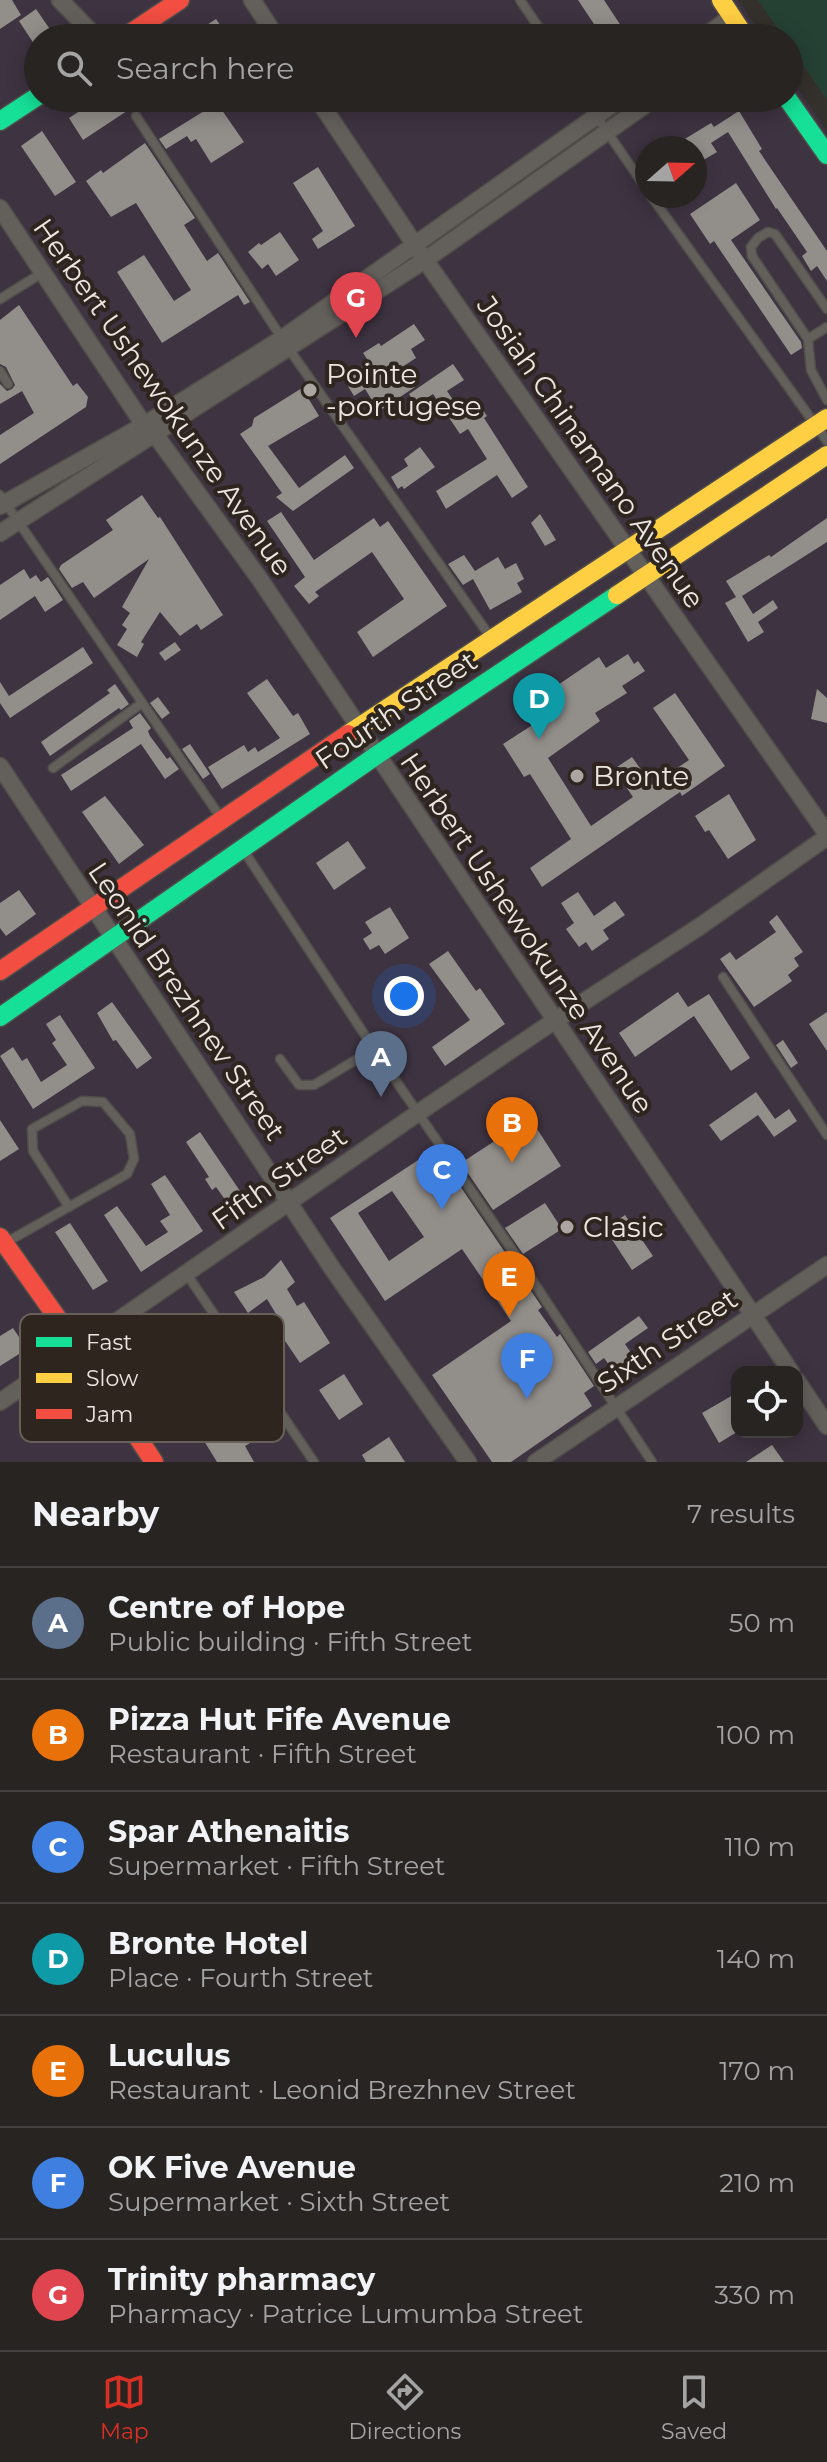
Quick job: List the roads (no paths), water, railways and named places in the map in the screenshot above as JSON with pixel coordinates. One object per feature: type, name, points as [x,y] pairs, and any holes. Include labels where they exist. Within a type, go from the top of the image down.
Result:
[{"type":"main road","points":[[144,24],[180,0]]},
{"type":"main road","points":[[721,0],[736,24]]},
{"type":"main road","points":[[0,121],[24,105]]},
{"type":"main road","points":[[797,112],[827,155]]},
{"type":"main road","points":[[0,971],[359,726],[628,548],[823,429]]},
{"type":"main road","name":"Fourth Street","points":[[0,1017],[241,847],[827,455]]},
{"type":"main road","points":[[2,1240],[55,1314]]},
{"type":"main road","points":[[141,1442],[154,1462]]},
{"type":"street","points":[[60,0],[83,24]]},
{"type":"street","points":[[252,0],[268,24]]},
{"type":"street","points":[[721,24],[732,16]]},
{"type":"street","name":"Josiah Chinamano Avenue","points":[[326,112],[420,253],[827,836]]},
{"type":"street","points":[[420,253],[603,112]]},
{"type":"street","points":[[0,533],[149,429],[286,344],[635,112]]},
{"type":"street","name":"Herbert Ushewokunze Avenue","points":[[0,208],[149,429],[259,578],[787,1366]]},
{"type":"street","points":[[2,501],[149,429]]},
{"type":"street","name":"Leonid Brezhnev Street","points":[[0,766],[332,1268],[468,1462]]},
{"type":"street","name":"Fifth Street","points":[[126,1314],[554,1021],[699,927],[827,836]]},
{"type":"street","name":"Sixth Street","points":[[536,1462],[827,1265]]},
{"type":"street","name":"Fifth Street","points":[[0,1402],[20,1388]]},
{"type":"street","points":[[803,1390],[827,1426]]},
{"type":"lane","points":[[520,0],[536,24]]},
{"type":"lane","points":[[593,112],[635,173]]},
{"type":"lane","points":[[136,116],[286,344],[492,639]]},
{"type":"lane","points":[[660,208],[823,429]]},
{"type":"lane","points":[[827,309],[775,234],[768,232],[758,238],[751,247],[752,256],[808,339],[811,370],[827,400]]},
{"type":"lane","points":[[0,299],[42,273]]},
{"type":"lane","points":[[808,339],[827,327]]},
{"type":"lane","points":[[0,371],[8,384]]},
{"type":"lane","points":[[2,501],[223,820]]},
{"type":"lane","points":[[53,768],[142,703]]},
{"type":"lane","points":[[241,847],[652,1462]]},
{"type":"lane","points":[[723,977],[827,1135]]},
{"type":"lane","points":[[280,1059],[299,1085],[314,1085],[374,1049]]},
{"type":"lane","points":[[2,1240],[69,1207],[127,1174],[134,1159],[130,1134],[103,1102],[82,1101],[32,1129],[33,1151],[69,1207]]},
{"type":"lane","points":[[186,1273],[214,1314]]},
{"type":"lane","points":[[284,1418],[314,1462]]},
{"type":"place","name":"Trinity pharmacy","points":[[356,338]]},
{"type":"place","name":"Pointe -portugese","points":[[310,390]]},
{"type":"place","name":"Bronte Hotel","points":[[539,739]]},
{"type":"place","name":"Bronte","points":[[577,776]]},
{"type":"place","name":"Centre of Hope","points":[[381,1097]]},
{"type":"place","name":"Pizza Hut Fife Avenue","points":[[512,1163]]},
{"type":"place","name":"Spar Athenaitis","points":[[442,1210]]},
{"type":"place","name":"Clasic","points":[[567,1227]]},
{"type":"place","name":"Luculus","points":[[509,1317]]},
{"type":"place","name":"OK Five Avenue","points":[[527,1399]]}]
